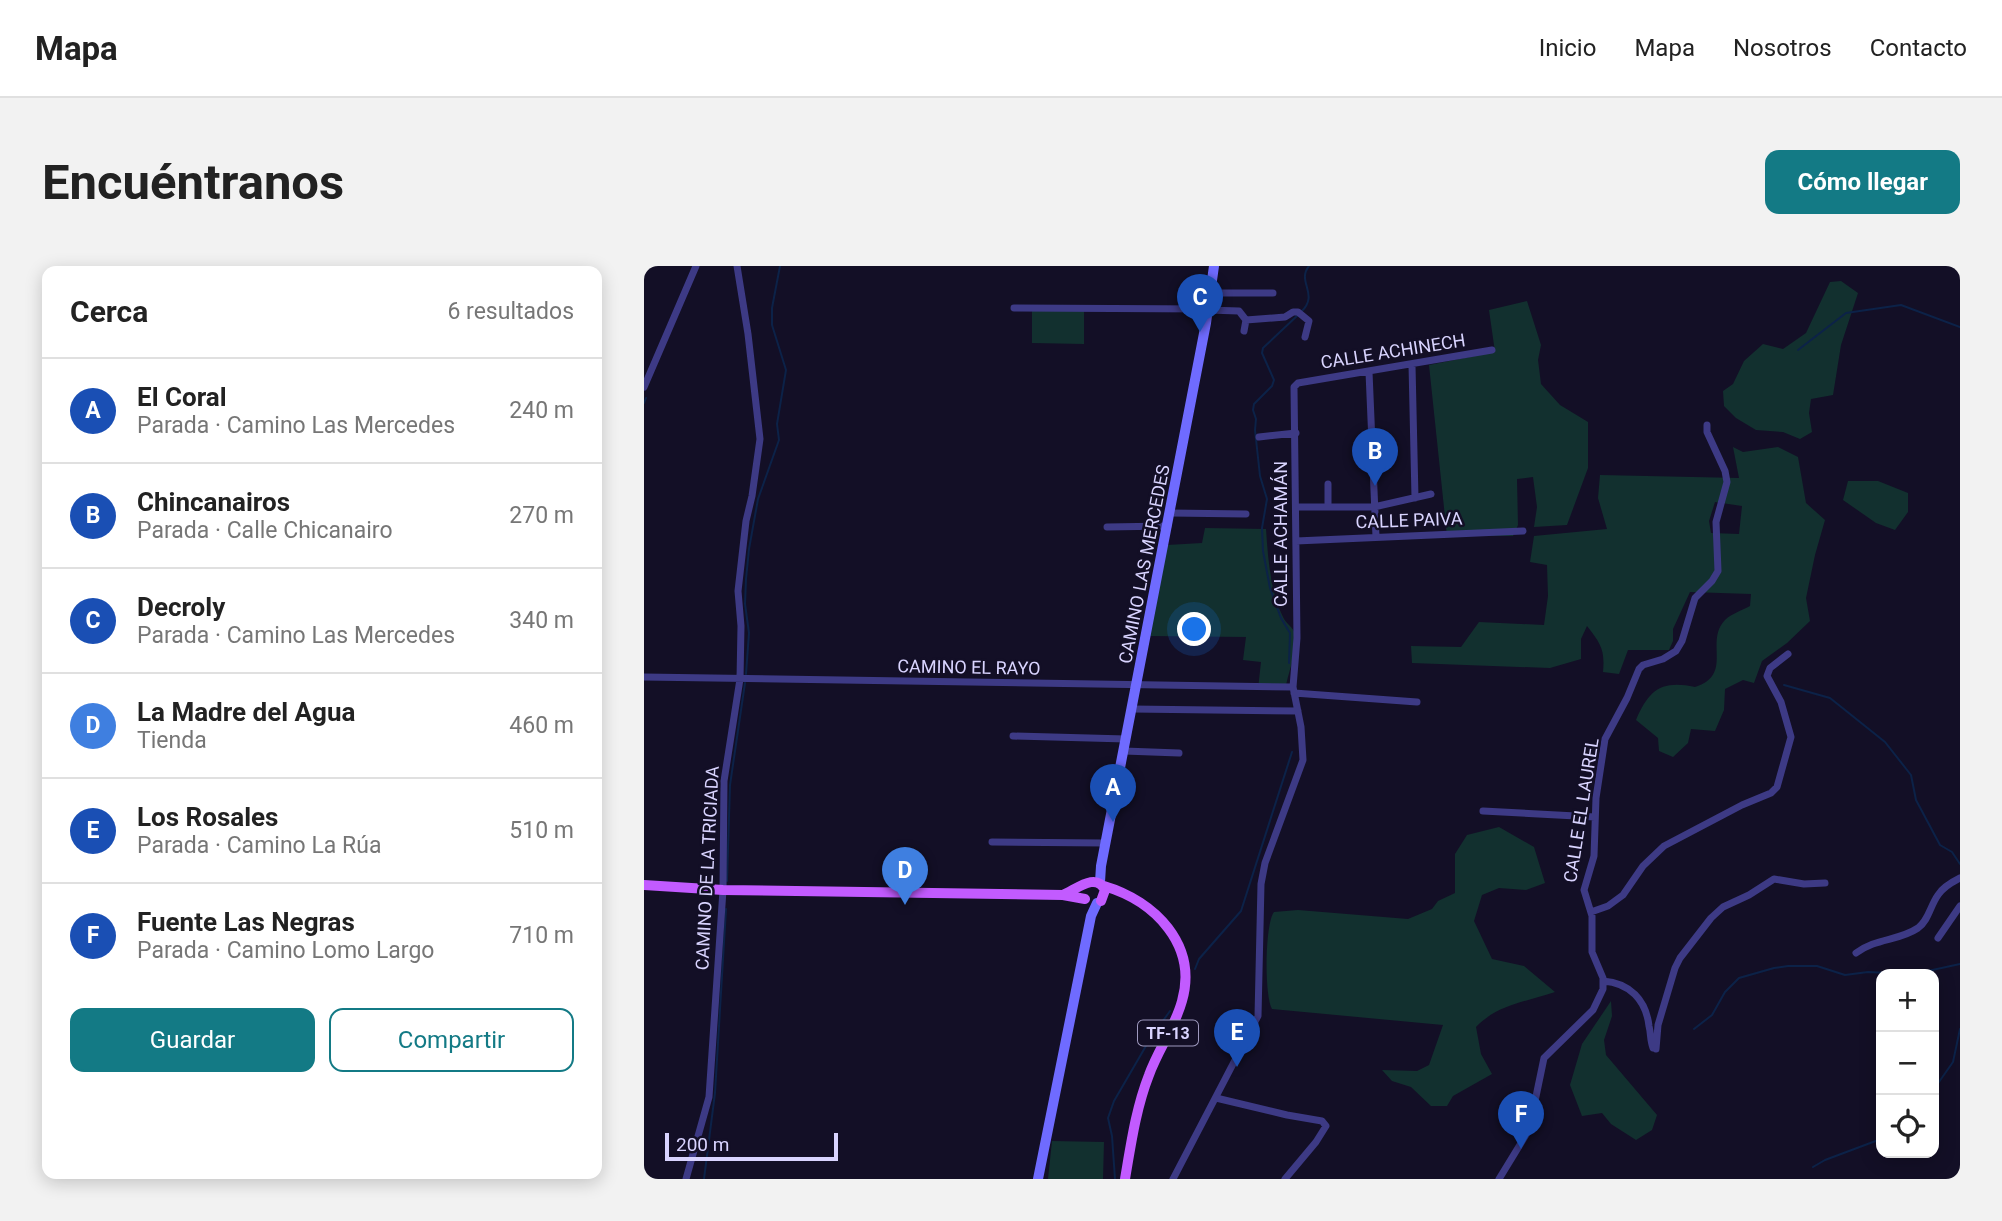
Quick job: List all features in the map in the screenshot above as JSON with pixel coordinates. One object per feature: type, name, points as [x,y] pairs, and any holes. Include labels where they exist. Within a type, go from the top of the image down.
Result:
[{"type":"main road","name":"CAMINO LAS MERCEDES","points":[[1095,884],[1101,866],[1171,513],[1214,266]]},
{"type":"main road","points":[[1063,895],[1095,884]]},
{"type":"main road","points":[[1093,901],[1105,894],[1095,884]]},
{"type":"main road","points":[[1093,901],[1083,892],[1095,884]]},
{"type":"main road","name":"TF-13","points":[[1095,884],[1149,908],[1170,929],[1180,950],[1185,974],[1178,1012],[1156,1057],[1139,1102],[1125,1179]]},
{"type":"main road","points":[[644,885],[723,890],[1063,895],[1093,901],[1128,898]]},
{"type":"main road","points":[[1038,1179],[1093,901]]},
{"type":"street","points":[[644,387],[696,266]]},
{"type":"street","name":"CAMINO DE LA TRICIADA","points":[[686,1179],[709,1097],[723,890],[724,781],[740,679],[741,626],[738,591],[746,521],[760,439],[737,266]]},
{"type":"street","points":[[1211,293],[1273,293]]},
{"type":"street","points":[[1014,308],[1239,311],[1246,320],[1244,331]]},
{"type":"street","points":[[1246,320],[1286,317],[1293,312],[1300,314],[1309,321],[1305,337]]},
{"type":"street","name":"CALLE ACHINECH","points":[[1298,383],[1492,351]]},
{"type":"street","points":[[1412,365],[1415,498]]},
{"type":"street","points":[[1369,372],[1376,537]]},
{"type":"street","name":"CALLE ACHAMÁN","points":[[1173,1179],[1258,1016],[1261,884],[1265,863],[1303,760],[1293,690],[1297,638],[1294,387],[1298,383]]},
{"type":"street","name":"CALLE EL LAUREL","points":[[1603,981],[1592,952],[1591,912],[1584,890],[1594,856],[1595,817],[1604,743],[1636,674],[1643,665],[1663,659],[1676,651],[1682,641],[1695,598],[1713,581],[1718,571],[1716,522],[1727,482],[1725,471],[1707,432],[1707,425]]},
{"type":"street","points":[[1259,437],[1296,433]]},
{"type":"street","points":[[1328,484],[1328,506]]},
{"type":"street","points":[[1296,507],[1374,507],[1432,494]]},
{"type":"street","points":[[1171,513],[1246,514]]},
{"type":"street","points":[[1107,527],[1168,526]]},
{"type":"street","name":"CALLE PAIVA","points":[[1296,541],[1523,531]]},
{"type":"street","points":[[1591,912],[1608,906],[1623,895],[1643,866],[1664,846],[1742,805],[1771,793],[1777,787],[1791,737],[1781,702],[1767,676],[1770,667],[1788,654]]},
{"type":"street","name":"CAMINO EL RAYO","points":[[644,677],[1137,684],[1293,690],[1417,702]]},
{"type":"street","points":[[1132,709],[1298,711]]},
{"type":"street","points":[[1013,736],[1126,738]]},
{"type":"street","points":[[1124,751],[1179,753]]},
{"type":"street","points":[[1483,811],[1595,817]]},
{"type":"street","points":[[992,842],[1105,843]]},
{"type":"street","points":[[1856,953],[1873,942],[1905,934],[1920,926],[1939,893],[1960,878]]},
{"type":"street","points":[[1499,1179],[1529,1130],[1542,1061],[1595,1006],[1603,981],[1627,988],[1639,998],[1648,1020],[1651,1042],[1656,1049],[1658,1025],[1675,968],[1711,918],[1723,907],[1749,895],[1771,880],[1784,879],[1804,884],[1825,883]]},
{"type":"street","points":[[1938,938],[1960,906]]},
{"type":"street","points":[[1216,1098],[1322,1121],[1326,1126],[1316,1142],[1285,1179]]},
{"type":"green space","points":[[1841,281],[1858,293],[1841,345],[1833,395],[1811,399],[1809,413],[1812,432],[1800,439],[1783,432],[1756,430],[1736,418],[1724,406],[1723,391],[1733,384],[1744,361],[1763,344],[1783,349],[1806,333],[1830,282]]},
{"type":"green space","points":[[1527,301],[1541,345],[1538,360],[1541,384],[1560,405],[1588,422],[1588,468],[1567,525],[1534,527],[1537,507],[1533,477],[1517,479],[1518,525],[1513,536],[1447,536],[1429,365],[1495,352],[1489,310]]},
{"type":"green space","points":[[1084,308],[1084,344],[1032,343],[1032,311]]},
{"type":"green space","points":[[1733,447],[1743,452],[1778,447],[1798,457],[1806,503],[1825,520],[1806,598],[1810,621],[1787,643],[1762,661],[1754,683],[1743,680],[1725,689],[1724,710],[1715,731],[1691,729],[1688,743],[1673,757],[1659,751],[1658,738],[1636,720],[1651,695],[1665,686],[1695,687],[1707,681],[1716,666],[1719,629],[1725,620],[1750,606],[1751,594],[1690,592],[1673,629],[1673,641],[1669,650],[1628,650],[1619,674],[1603,672],[1601,648],[1587,626],[1581,639],[1581,659],[1550,668],[1412,663],[1411,646],[1461,647],[1479,622],[1544,625],[1548,596],[1547,565],[1530,562],[1534,536],[1607,529],[1598,498],[1600,475],[1739,478]],"holes":[[[1715,502],[1742,506],[1739,534],[1711,533],[1709,521]]]},
{"type":"green space","points":[[1848,481],[1878,481],[1908,493],[1908,512],[1895,530],[1876,523],[1843,500]]},
{"type":"green space","points":[[1205,528],[1266,529],[1275,596],[1283,617],[1295,635],[1294,655],[1285,690],[1258,689],[1261,662],[1243,660],[1246,637],[1149,636],[1167,545],[1202,543]]},
{"type":"green space","points":[[1499,827],[1534,847],[1545,883],[1526,890],[1499,888],[1482,895],[1474,921],[1492,959],[1524,966],[1555,992],[1503,1008],[1476,1027],[1481,1054],[1492,1074],[1453,1096],[1447,1106],[1431,1106],[1411,1087],[1392,1081],[1382,1070],[1417,1071],[1429,1065],[1443,1025],[1272,1009],[1269,1001],[1267,959],[1269,930],[1274,912],[1298,910],[1408,919],[1432,909],[1438,901],[1455,893],[1455,854],[1467,835]]},
{"type":"green space","points":[[1611,1001],[1612,1016],[1604,1040],[1606,1055],[1657,1115],[1652,1130],[1636,1140],[1611,1124],[1602,1113],[1582,1116],[1570,1085],[1582,1044]]},
{"type":"green space","points":[[1052,1141],[1104,1142],[1103,1179],[1048,1179]]},
{"type":"waterway","points":[[746,674],[749,633],[745,604],[749,549],[758,499],[779,440],[777,424],[786,370],[772,325],[772,308],[780,266]]},
{"type":"waterway","points":[[1301,312],[1308,299],[1305,277],[1309,266]]},
{"type":"waterway","points":[[1798,350],[1846,313],[1901,305],[1960,327]]},
{"type":"waterway","points":[[1289,663],[1290,633],[1281,618],[1270,588],[1263,551],[1262,528],[1267,499],[1260,476],[1253,410],[1254,404],[1272,386],[1274,380],[1262,353],[1263,348],[1298,315]]},
{"type":"waterway","points":[[644,403],[646,398]]},
{"type":"waterway","points":[[727,881],[730,785],[745,683]]},
{"type":"waterway","points":[[1784,685],[1830,698],[1885,742],[1911,775],[1916,800],[1940,845],[1952,852],[1960,864]]},
{"type":"waterway","points":[[1195,969],[1199,959],[1241,911],[1292,752]]},
{"type":"waterway","points":[[704,1179],[715,1093],[726,909]]},
{"type":"waterway","points":[[1937,969],[1960,964]]},
{"type":"waterway","points":[[1694,1029],[1712,1015],[1725,992],[1739,978],[1788,966],[1817,966],[1845,975],[1876,972]]},
{"type":"waterway","points":[[1115,1179],[1108,1118],[1114,1101],[1150,1039],[1170,1011]]},
{"type":"waterway","points":[[1939,1082],[1953,1062],[1960,1029]]},
{"type":"waterway","points":[[1813,1167],[1876,1141]]},
{"type":"place","name":"Decroly","points":[[1200,332]]},
{"type":"place","name":"Chincanairos","points":[[1375,486]]},
{"type":"place","name":"El Coral","points":[[1113,822]]},
{"type":"place","name":"La Madre del Agua","points":[[905,905]]},
{"type":"place","name":"Los Rosales","points":[[1237,1067]]},
{"type":"place","name":"Fuente Las Negras","points":[[1521,1149]]}]
